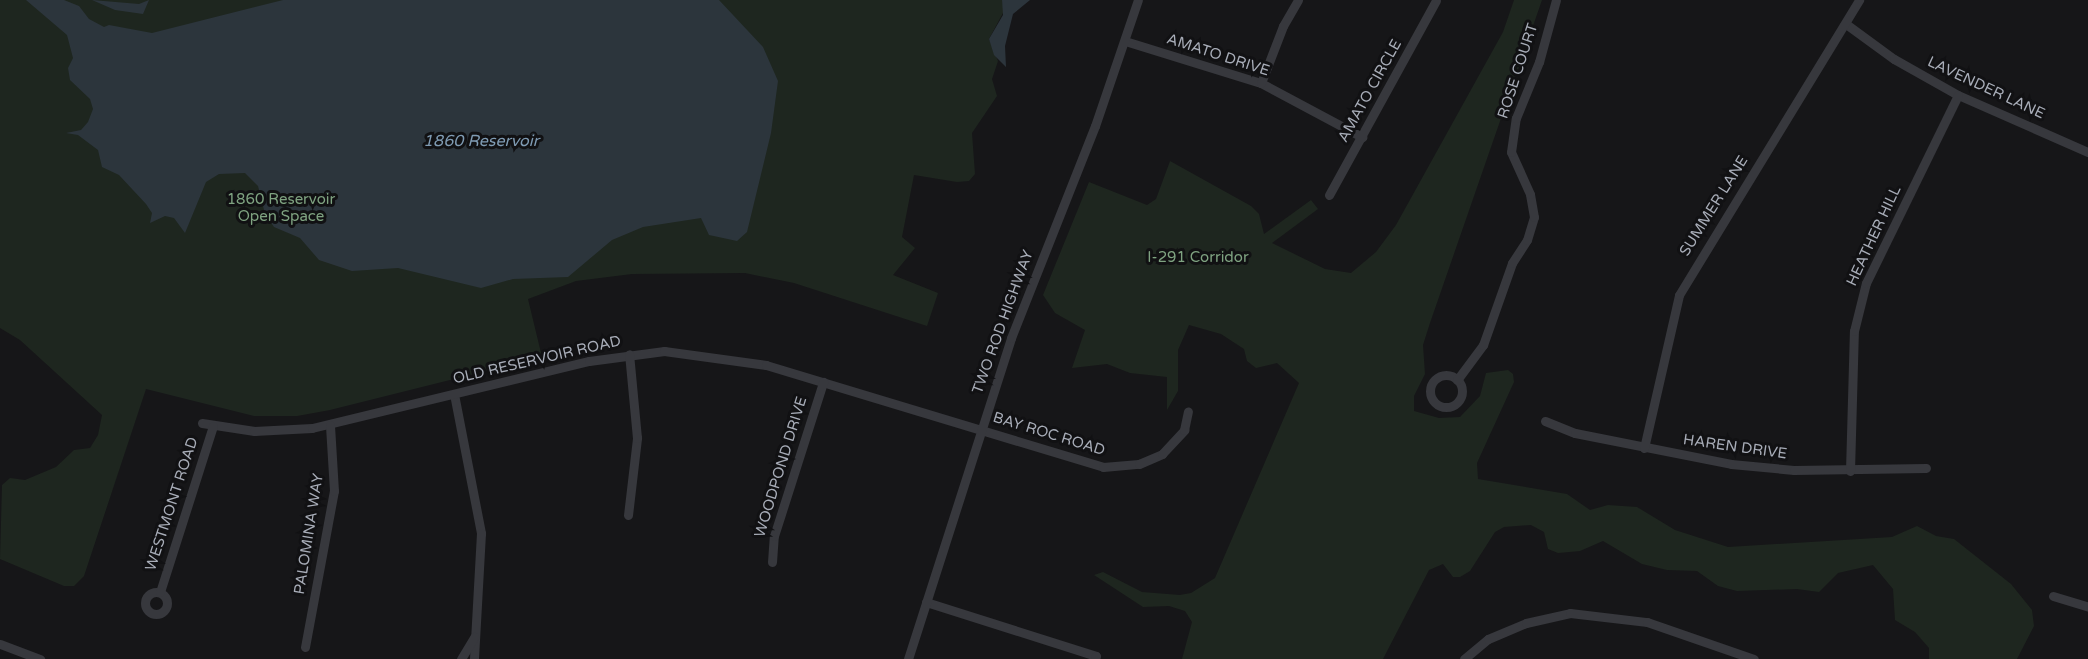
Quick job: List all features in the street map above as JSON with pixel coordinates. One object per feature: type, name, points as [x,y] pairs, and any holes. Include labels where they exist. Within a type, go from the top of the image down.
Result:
[{"type":"street","name":"TWO ROD HIGHWAY","points":[[908,659],[981,429],[1029,289],[1125,41],[1138,0]]},
{"type":"street","points":[[1261,83],[1283,26],[1298,0]]},
{"type":"street","name":"AMATO CIRCLE","points":[[1329,195],[1436,0]]},
{"type":"street","name":"ROSE COURT","points":[[1457,380],[1483,345],[1512,263],[1527,240],[1534,217],[1530,194],[1511,152],[1516,118],[1539,62],[1556,0]]},
{"type":"street","name":"SUMMER LANE","points":[[1644,448],[1678,294],[1859,0]]},
{"type":"street","name":"LAVENDER LANE","points":[[1846,24],[1894,59],[1958,95],[2088,152]]},
{"type":"street","name":"AMATO DRIVE","points":[[1125,41],[1261,83],[1362,137]]},
{"type":"street","name":"HEATHER HILL","points":[[1850,471],[1854,331],[1866,283],[1958,95]]},
{"type":"street","name":"OLD RESERVOIR ROAD","points":[[202,423],[274,432],[330,424],[629,354],[684,352],[727,357],[823,382],[981,429]]},
{"type":"street","points":[[628,514],[637,438],[629,354]]},
{"type":"street","name":"WOODPOND DRIVE","points":[[772,562],[774,536],[823,382]]},
{"type":"street","points":[[454,394],[481,533],[482,570],[474,637],[474,659]]},
{"type":"street","name":"BAY ROC ROAD","points":[[981,429],[1091,464],[1114,468],[1139,464],[1167,450],[1184,430],[1188,411]]},
{"type":"street","name":"HAREN DRIVE","points":[[1545,421],[1575,433],[1731,464],[1850,471],[1926,468]]},
{"type":"street","name":"PALOMINA WAY","points":[[305,647],[333,499],[335,459],[330,424]]},
{"type":"street","name":"WESTMONT ROAD","points":[[160,592],[213,426]]},
{"type":"street","points":[[2053,596],[2088,607]]},
{"type":"street","points":[[926,602],[1096,656],[1095,659]]},
{"type":"street","points":[[1464,659],[1488,639],[1526,623],[1570,613],[1647,622],[1754,659]]},
{"type":"street","points":[[461,659],[474,637]]},
{"type":"street","points":[[0,644],[40,659]]},
{"type":"green space","name":"1860 Reservoir Open Space","points":[[0,0],[1002,0],[1004,11],[989,39],[998,61],[992,79],[997,96],[972,133],[975,174],[969,181],[957,182],[914,175],[902,237],[915,248],[893,275],[938,293],[927,326],[794,283],[745,273],[632,274],[576,281],[528,299],[542,357],[330,410],[297,416],[254,416],[146,389],[84,576],[74,586],[64,586],[0,559],[2,485],[10,478],[25,480],[56,467],[74,450],[90,448],[98,435],[102,415],[20,340],[0,328]]},
{"type":"green space","name":"I-291 Corridor","points":[[1514,0],[1542,0],[1423,345],[1425,374],[1414,396],[1414,411],[1439,418],[1460,417],[1480,396],[1486,373],[1508,370],[1513,374],[1514,382],[1477,463],[1478,479],[1567,494],[1590,510],[1608,505],[1637,507],[1675,530],[1728,547],[1892,537],[1917,526],[1936,536],[1954,539],[2011,584],[2032,610],[2034,626],[2017,659],[1929,659],[1929,648],[1915,632],[1895,620],[1893,589],[1873,565],[1838,573],[1819,592],[1797,589],[1737,591],[1718,586],[1697,571],[1667,570],[1642,564],[1603,541],[1580,551],[1558,553],[1548,549],[1544,532],[1531,525],[1504,527],[1495,532],[1470,571],[1460,577],[1453,577],[1443,564],[1429,570],[1383,659],[1182,659],[1192,622],[1185,611],[1169,606],[1143,607],[1094,575],[1103,572],[1142,592],[1180,595],[1191,593],[1215,578],[1299,383],[1277,363],[1256,368],[1247,361],[1244,349],[1221,334],[1189,325],[1178,350],[1178,391],[1167,410],[1167,377],[1130,373],[1107,364],[1072,368],[1085,330],[1055,313],[1043,295],[1089,182],[1147,205],[1156,199],[1170,161],[1251,206],[1259,214],[1264,234],[1311,200],[1318,209],[1272,243],[1325,269],[1351,273],[1376,252],[1396,225],[1503,32]]},
{"type":"water","name":"1860 Reservoir","points":[[26,0],[64,0],[79,6],[89,19],[104,27],[109,25],[152,33],[283,0],[719,0],[763,47],[778,81],[771,133],[747,232],[737,241],[709,235],[701,218],[643,227],[612,240],[568,277],[513,279],[481,288],[398,268],[352,271],[319,260],[300,238],[274,227],[265,214],[258,186],[245,173],[219,174],[206,182],[185,233],[174,218],[165,216],[150,223],[152,213],[146,204],[119,175],[102,167],[98,150],[78,135],[66,133],[81,130],[88,122],[93,109],[90,99],[70,80],[68,68],[73,58],[67,35]]},
{"type":"water","points":[[92,0],[139,4],[149,0],[143,14],[115,10]]},
{"type":"water","points":[[1002,0],[1030,0],[1013,14],[1005,46],[1006,67],[994,55],[989,39],[1003,15]]}]
